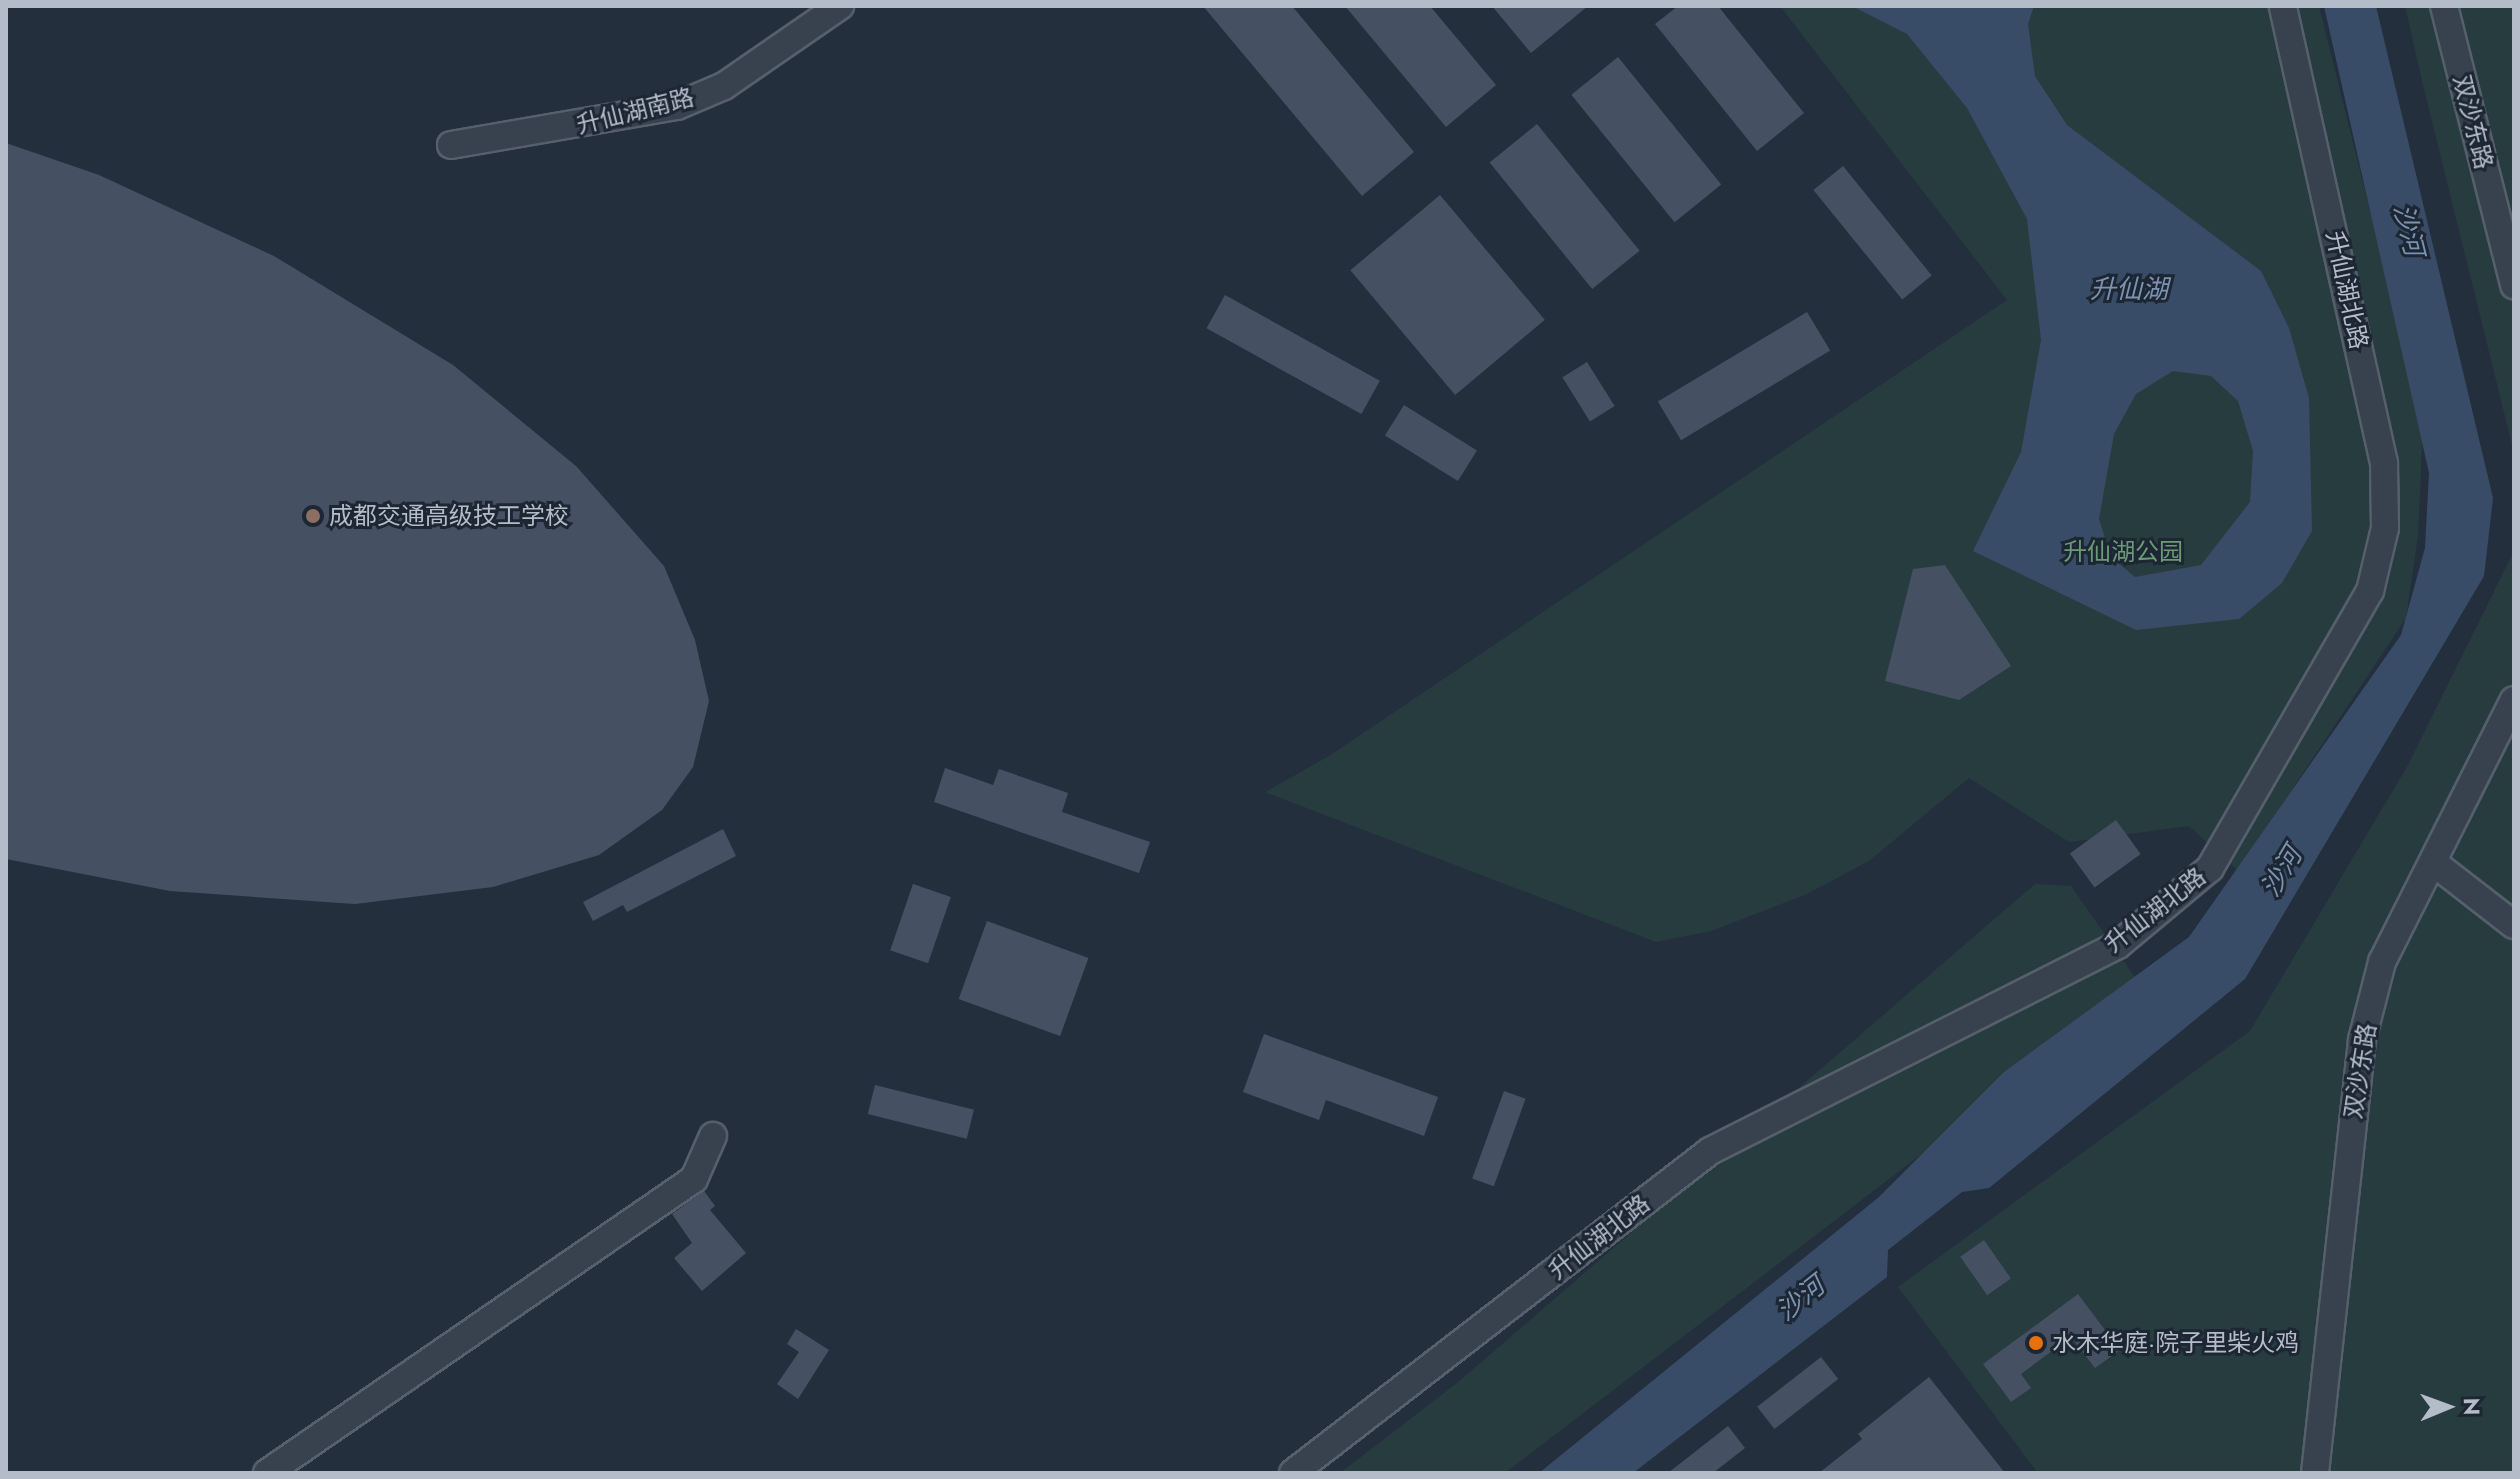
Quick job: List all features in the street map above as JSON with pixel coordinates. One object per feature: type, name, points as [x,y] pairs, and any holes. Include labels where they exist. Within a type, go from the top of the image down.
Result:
[{"type":"street","name":"升仙湖南路","points":[[451,145],[677,106],[724,86],[840,6]]},
{"type":"street","name":"升仙湖北路","points":[[1293,1473],[1710,1151],[2118,945],[2210,868],[2370,591],[2385,528],[2384,463],[2283,6]]},
{"type":"street","name":"双沙东路","points":[[2444,6],[2514,285]]},
{"type":"street","name":"双沙东路","points":[[2315,1473],[2362,1040],[2382,962],[2514,700]]},
{"type":"street","points":[[2434,863],[2514,925]]},
{"type":"street","points":[[267,1473],[694,1179],[713,1136]]},
{"type":"green space","name":"升仙湖公园","points":[[1780,6],[2319,6],[2423,424],[2418,536],[2406,618],[2238,871],[2189,826],[2069,842],[1969,778],[1869,861],[1805,895],[1711,931],[1656,942],[1265,792],[1329,756],[2007,300]]},
{"type":"green space","points":[[2405,6],[2514,6],[2514,453],[2422,81]]},
{"type":"green space","points":[[2514,551],[2514,1473],[2038,1473],[1898,1287],[2250,1031],[2408,765]]},
{"type":"green space","points":[[2035,884],[2071,886],[2141,986],[1505,1473],[1340,1473],[1457,1383]]},
{"type":"water","name":"升仙湖","points":[[1852,6],[2034,6],[2028,24],[2035,76],[2067,125],[2261,271],[2289,328],[2309,398],[2312,531],[2282,583],[2239,619],[2136,630],[1973,551],[2021,452],[2041,340],[2027,219],[1967,108],[1907,34]],"holes":[[[2173,371],[2211,376],[2238,401],[2253,451],[2250,502],[2201,565],[2135,577],[2111,557],[2099,519],[2114,434],[2136,394]]]},
{"type":"water","name":"沙河","points":[[2324,6],[2376,6],[2493,498],[2484,576],[2245,979],[1989,1188],[1962,1192],[1888,1250],[1887,1277],[1633,1473],[1539,1473],[1879,1197],[2004,1072],[2189,937],[2401,635],[2425,548],[2429,473]]},
{"type":"building","points":[[1203,6],[1292,6],[1414,152],[1362,196]]},
{"type":"building","points":[[1345,6],[1430,6],[1496,85],[1446,127]]},
{"type":"building","points":[[1492,6],[1588,6],[1531,53]]},
{"type":"building","points":[[1678,6],[1718,6],[1804,113],[1757,151],[1655,24]]},
{"type":"building","points":[[1618,57],[1721,184],[1675,222],[1571,95]]},
{"type":"building","points":[[1537,124],[1640,251],[1592,289],[1490,162]]},
{"type":"building","name":"成都交通高级技工学校","points":[[6,143],[99,175],[274,256],[453,365],[576,466],[664,566],[695,640],[709,701],[693,767],[662,810],[599,855],[493,887],[355,904],[170,891],[6,859]]},
{"type":"building","points":[[1843,166],[1932,276],[1902,299],[1813,190]]},
{"type":"building","points":[[1440,195],[1545,320],[1455,395],[1350,270]]},
{"type":"building","points":[[1225,295],[1380,381],[1361,414],[1207,328]]},
{"type":"building","points":[[1807,312],[1830,351],[1681,440],[1658,402]]},
{"type":"building","points":[[1587,362],[1615,406],[1590,421],[1562,377]]},
{"type":"building","points":[[1404,405],[1477,451],[1458,481],[1385,436]]},
{"type":"building","points":[[1945,565],[2011,666],[1959,700],[1885,681],[1913,569]]},
{"type":"building","points":[[945,768],[993,785],[999,769],[1068,793],[1062,812],[1150,842],[1139,873],[934,802]]},
{"type":"building","points":[[2116,820],[2141,854],[2095,887],[2070,854]]},
{"type":"building","points":[[723,829],[736,856],[627,912],[623,905],[593,921],[583,902]]},
{"type":"building","points":[[913,884],[951,897],[928,963],[890,950]]},
{"type":"building","points":[[987,921],[1088,958],[1060,1036],[959,999]]},
{"type":"building","points":[[1264,1034],[1438,1097],[1424,1136],[1326,1100],[1319,1120],[1243,1092]]},
{"type":"building","points":[[875,1085],[974,1110],[967,1139],[868,1114]]},
{"type":"building","points":[[1504,1091],[1526,1099],[1494,1186],[1472,1178]]},
{"type":"building","points":[[704,1191],[715,1206],[710,1210],[746,1253],[702,1291],[674,1258],[692,1243],[672,1214]]},
{"type":"building","points":[[1984,1240],[2011,1279],[1987,1295],[1960,1257]]},
{"type":"building","name":"水木华庭·院子里柴火鸡","points":[[2078,1294],[2120,1350],[2095,1368],[2071,1337],[2021,1374],[2031,1388],[2011,1402],[1983,1364]]},
{"type":"building","points":[[796,1329],[829,1350],[798,1399],[777,1384],[799,1352],[787,1344]]},
{"type":"building","points":[[1821,1357],[1838,1379],[1774,1429],[1757,1407]]},
{"type":"building","points":[[1929,1377],[2005,1473],[1819,1473],[1862,1439],[1858,1434]]},
{"type":"building","points":[[1728,1426],[1745,1448],[1713,1473],[1668,1473]]},
{"type":"place","name":"成都交通高级技工学校","points":[[313,516]]},
{"type":"place","name":"水木华庭·院子里柴火鸡","points":[[2036,1343]]}]
